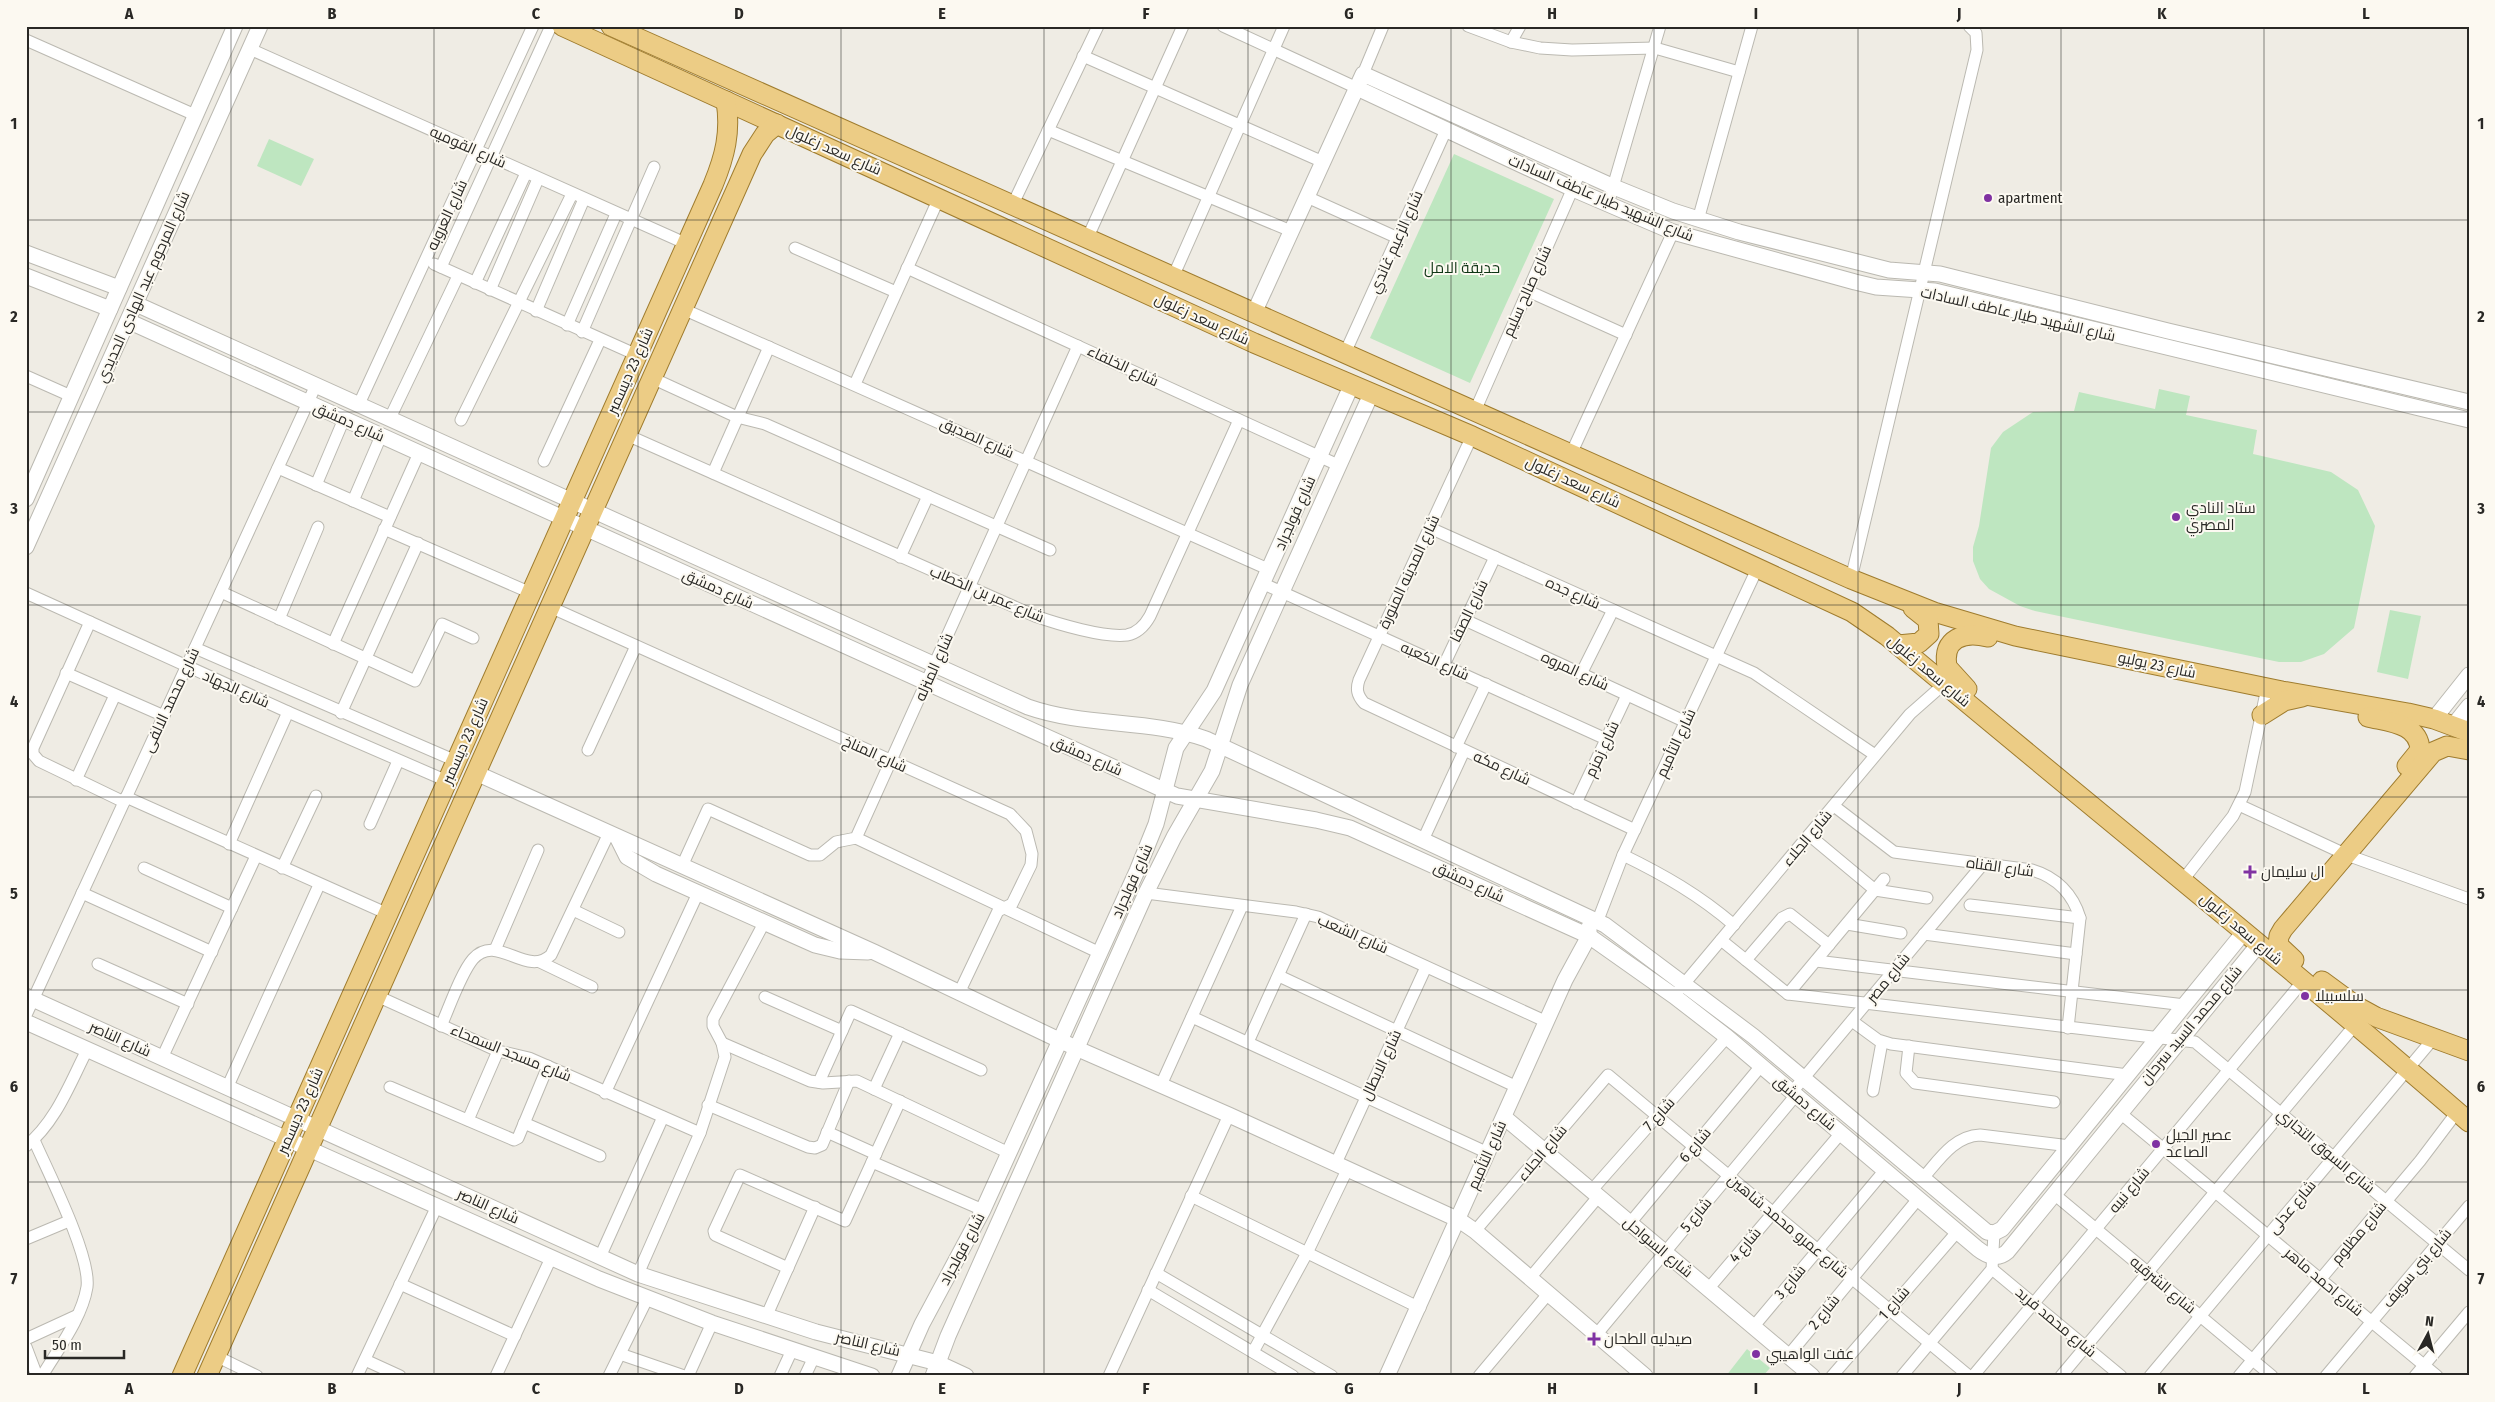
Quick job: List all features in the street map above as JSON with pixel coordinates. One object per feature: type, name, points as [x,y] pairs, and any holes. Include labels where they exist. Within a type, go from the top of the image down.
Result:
[{"type":"main road","name":"شارع سعد زغلول","points":[[562,26],[1247,340],[1472,436],[1839,605],[1876,627],[1898,645],[2183,880],[2408,1068],[2463,1117]]},
{"type":"main road","name":"شارع سعد زغلول","points":[[611,26],[1851,579]]},
{"type":"main road","name":"شارع 23 ديسمبر","points":[[182,1376],[724,160],[729,129],[726,101]]},
{"type":"main road","name":"شارع 23 ديسمبر","points":[[207,1376],[746,167],[760,140],[777,124]]},
{"type":"main road","points":[[724,160],[738,162],[746,167]]},
{"type":"main road","points":[[1123,283],[1134,260]]},
{"type":"main road","name":"شارع 23 يوليو","points":[[1851,579],[1954,619],[2019,636],[2310,697],[2386,708],[2434,719],[2461,729]]},
{"type":"main road","points":[[1895,596],[1925,616],[1930,624],[1929,634],[1923,641],[1898,645]]},
{"type":"main road","points":[[1984,716],[1975,697],[1947,666],[1946,660],[1949,647],[1953,641],[1965,634],[1978,634],[1998,639],[2019,636]]},
{"type":"main road","points":[[2262,715],[2284,701],[2310,697]]},
{"type":"main road","name":"شارع محمد السيد سرحان","points":[[2284,929],[2420,750],[2416,735],[2409,728],[2360,714],[2341,703]]},
{"type":"main road","name":"شارع محمد السيد سرحان","points":[[2259,944],[2276,919],[2426,760],[2442,747],[2453,746],[2469,750]]},
{"type":"main road","points":[[414,856],[435,865]]},
{"type":"main road","name":"شارع سعد زغلول","points":[[2284,929],[2278,940],[2283,952],[2356,1006],[2396,1026],[2469,1051]]},
{"type":"main road","points":[[2384,1048],[2390,1049],[2396,1045],[2399,1035],[2396,1026]]},
{"type":"street","name":"شارع المرحوم عبد الهادى الحديدي","points":[[26,499],[235,26]]},
{"type":"street","name":"شارع المرحوم عبد الهادى الحديدي","points":[[26,547],[260,26]]},
{"type":"street","name":"شارع العروبه","points":[[359,404],[533,26]]},
{"type":"street","points":[[441,267],[551,26]]},
{"type":"street","points":[[1012,206],[1098,26]]},
{"type":"street","points":[[1087,239],[1182,26]]},
{"type":"street","points":[[1223,26],[1274,50],[1360,81]]},
{"type":"street","points":[[1173,277],[1284,26]]},
{"type":"street","points":[[1254,313],[1360,81],[1383,26]]},
{"type":"street","points":[[1468,26],[1511,42],[1540,48],[1572,50],[1655,48],[1739,72]]},
{"type":"street","points":[[1511,42],[1520,26]]},
{"type":"street","points":[[1608,204],[1660,26]]},
{"type":"street","points":[[1698,220],[1752,26]]},
{"type":"street","points":[[1851,579],[1977,50],[1976,34],[1969,26]]},
{"type":"street","points":[[26,40],[196,115]]},
{"type":"street","name":"شارع القوميه","points":[[250,49],[584,200],[687,244]]},
{"type":"street","points":[[1083,56],[1323,162]]},
{"type":"street","name":"شارع الشهيد طيار عاطف السادات","points":[[1360,81],[1453,115],[1614,187],[1698,220],[1880,268],[1924,272],[2469,402]]},
{"type":"street","name":"شارع الشهيد طيار عاطف السادات","points":[[1360,81],[1446,130],[1573,189],[1673,232],[1854,282],[1876,287],[1936,292],[2469,420]]},
{"type":"street","points":[[1446,130],[1453,115]]},
{"type":"street","points":[[1048,130],[1292,231]]},
{"type":"street","name":"شارع الزعيم غاندي","points":[[1345,354],[1446,130]]},
{"type":"street","points":[[582,332],[654,167]]},
{"type":"street","name":"شارع صالح سليم","points":[[1474,411],[1580,172]]},
{"type":"street","points":[[476,283],[526,173]]},
{"type":"street","points":[[490,290],[538,179]]},
{"type":"street","points":[[461,420],[572,194]]},
{"type":"street","points":[[1307,197],[1398,238]]},
{"type":"street","points":[[855,384],[939,198]]},
{"type":"street","points":[[536,311],[584,200]]},
{"type":"street","points":[[155,207],[163,204],[176,213]]},
{"type":"street","points":[[567,325],[616,214]]},
{"type":"street","points":[[1571,454],[1673,232]]},
{"type":"street","points":[[795,248],[896,292]]},
{"type":"street","points":[[26,253],[119,288]]},
{"type":"street","points":[[426,259],[458,276],[600,340],[638,355]]},
{"type":"street","name":"شارع الخلفاء","points":[[907,268],[1338,465]]},
{"type":"street","points":[[26,276],[110,309]]},
{"type":"street","points":[[390,418],[458,276]]},
{"type":"street","points":[[1528,291],[1626,335]]},
{"type":"street","name":"شارع دمشق","points":[[136,304],[1042,712],[1070,718],[1184,732],[1221,746],[1598,920],[1679,990],[1727,1037],[1993,1262]]},
{"type":"street","name":"شارع الصديق","points":[[683,309],[1270,570]]},
{"type":"street","name":"شارع دمشق","points":[[128,321],[1163,790],[1195,800],[1308,818],[1350,828],[1589,936],[1679,990],[1804,1078],[1985,1230],[1994,1233]]},
{"type":"street","points":[[2167,349],[2171,332]]},
{"type":"street","points":[[544,461],[600,340]]},
{"type":"street","name":"شارع المنزله","points":[[856,838],[1078,346]]},
{"type":"street","points":[[713,473],[768,347]]},
{"type":"street","points":[[26,376],[70,396]]},
{"type":"street","points":[[652,378],[737,417],[765,424],[1050,550]]},
{"type":"street","name":"شارع فولجراد","points":[[899,1376],[908,1354],[983,1210],[1100,953],[1150,839],[1174,753],[1184,732],[1214,691],[1264,584],[1352,384]]},
{"type":"street","name":"شارع محمد الالفى","points":[[26,1015],[30,998],[82,893],[316,385]]},
{"type":"street","name":"شارع فولجراد","points":[[936,1370],[948,1336],[1078,1049],[1146,893],[1174,837],[1212,772],[1235,697],[1372,392]]},
{"type":"street","points":[[316,485],[344,419]]},
{"type":"street","name":"شارع عمر بن الخطاب","points":[[627,435],[900,557],[1056,624],[1127,635],[1145,625],[1238,420]]},
{"type":"street","points":[[353,501],[381,436]]},
{"type":"street","name":"شارع المدينه المنورة","points":[[1369,706],[1359,698],[1357,686],[1472,436]]},
{"type":"street","points":[[333,644],[419,453]]},
{"type":"street","points":[[278,468],[390,517]]},
{"type":"street","points":[[900,557],[928,496]]},
{"type":"street","points":[[279,619],[318,527]]},
{"type":"street","name":"شارع جده","points":[[1430,528],[1767,681],[1875,754]]},
{"type":"street","points":[[384,529],[532,593]]},
{"type":"street","points":[[341,713],[418,543]]},
{"type":"street","name":"شارع الصفا","points":[[1444,665],[1495,557]]},
{"type":"street","name":"شارع التأميم","points":[[1387,1376],[1420,1308],[1565,980],[1589,936],[1598,931],[1598,920],[1623,855],[1758,567]]},
{"type":"street","name":"شارع الكعبه","points":[[1264,584],[1282,594],[1606,739]]},
{"type":"street","points":[[221,592],[415,681],[442,624],[473,638]]},
{"type":"street","name":"شارع الجهاد","points":[[26,593],[288,712],[447,781]]},
{"type":"street","name":"شارع المناخ","points":[[550,607],[1010,814],[1019,822],[1031,842],[1031,865],[1012,904],[998,910],[959,993]]},
{"type":"street","points":[[1581,674],[1613,610]]},
{"type":"street","name":"شارع المروه","points":[[1465,620],[1686,722]]},
{"type":"street","points":[[90,622],[33,748],[33,754],[39,761],[76,780],[125,799],[388,914]]},
{"type":"street","points":[[588,750],[636,646]]},
{"type":"street","name":"شارع الجهاد","points":[[195,648],[341,713],[456,761]]},
{"type":"street","points":[[66,673],[164,716]]},
{"type":"street","points":[[2434,719],[2469,675]]},
{"type":"street","points":[[1423,840],[1486,684]]},
{"type":"street","name":"شارع الجلاء","points":[[1679,990],[1834,806],[1875,754],[1910,714],[1944,684]]},
{"type":"street","points":[[2183,880],[2229,821],[2239,805],[2250,778],[2267,688]]},
{"type":"street","points":[[76,780],[115,695]]},
{"type":"street","name":"شارع زمزم","points":[[1576,803],[1627,695]]},
{"type":"street","name":"شارع مكه","points":[[1369,706],[1635,830]]},
{"type":"street","points":[[2461,729],[2469,706]]},
{"type":"street","points":[[229,844],[288,712]]},
{"type":"street","points":[[370,824],[398,761]]},
{"type":"street","points":[[476,773],[874,952],[1078,1049],[1161,1084],[1459,1220],[1475,1231],[1596,1335],[1635,1373]]},
{"type":"street","points":[[282,868],[316,796]]},
{"type":"street","points":[[2239,805],[2341,852],[2469,899]]},
{"type":"street","name":"شارع القناه","points":[[1834,806],[1894,852],[2044,874],[2064,889],[2077,908],[2080,918]]},
{"type":"street","points":[[682,866],[708,809],[810,855],[820,855],[836,842],[856,838],[1100,953]]},
{"type":"street","points":[[613,835],[627,857],[656,874],[764,923],[815,945],[840,951],[874,952]]},
{"type":"street","points":[[540,962],[546,959],[554,950],[613,835]]},
{"type":"street","points":[[1809,835],[1875,890],[1927,898]]},
{"type":"street","points":[[495,950],[538,850]]},
{"type":"street","points":[[1623,855],[1677,882],[1734,925]]},
{"type":"street","points":[[162,1058],[256,856]]},
{"type":"street","name":"شارع مصر","points":[[1794,1094],[1804,1078],[1983,864]]},
{"type":"street","points":[[144,868],[232,908]]},
{"type":"street","points":[[1490,892],[1498,875]]},
{"type":"street","points":[[1721,940],[1788,994],[1884,879]]},
{"type":"street","points":[[228,1088],[319,885]]},
{"type":"street","points":[[82,893],[212,952]]},
{"type":"street","points":[[606,1093],[698,893]]},
{"type":"street","name":"شارع الشعب","points":[[1146,893],[1318,917],[1546,1022]]},
{"type":"street","points":[[1970,905],[2080,918],[2068,1028]]},
{"type":"street","points":[[1161,1084],[1242,906]]},
{"type":"street","points":[[574,910],[620,932]]},
{"type":"street","points":[[1248,1042],[1306,914]]},
{"type":"street","points":[[1746,960],[1782,918],[1790,914],[1829,945]]},
{"type":"street","points":[[638,1274],[700,1133],[725,1058],[722,1043],[713,1026],[714,1019],[764,923]]},
{"type":"street","points":[[1847,924],[1901,933]]},
{"type":"street","name":"شارع محمد السيد سرحان","points":[[1994,1233],[2002,1229],[2244,932]]},
{"type":"street","points":[[1924,934],[2076,954]]},
{"type":"street","name":"شارع محمد السيد سرحان","points":[[1902,1376],[1993,1262],[2007,1252],[2259,944]]},
{"type":"street","points":[[441,1026],[473,959],[479,954],[495,950],[525,961],[540,962],[592,987]]},
{"type":"street","points":[[1816,961],[2185,1005]]},
{"type":"street","points":[[98,964],[188,1004]]},
{"type":"street","name":"شارع الابطال","points":[[1253,1352],[1307,1253],[1342,1166],[1366,1097],[1426,967]]},
{"type":"street","points":[[1279,976],[1517,1088]]},
{"type":"street","name":"شارع نبيه","points":[[1971,1376],[2164,1149],[2303,981]]},
{"type":"street","name":"شارع السوق التجاري","points":[[1788,994],[2179,1040],[2198,1044],[2469,1270]]},
{"type":"street","name":"شارع مسجد السمحاء","points":[[377,996],[498,1051],[529,1058],[700,1133]]},
{"type":"street","points":[[765,997],[842,1031]]},
{"type":"street","name":"شارع الناصر","points":[[30,998],[638,1274],[816,1332],[908,1354],[936,1370],[966,1376]]},
{"type":"street","points":[[819,1082],[851,1011],[982,1070]]},
{"type":"street","points":[[1192,1016],[1488,1153]]},
{"type":"street","points":[[1852,1021],[1882,1042],[2128,1075]]},
{"type":"street","name":"شارع الناصر","points":[[26,1022],[551,1258],[647,1299],[712,1323],[872,1376]]},
{"type":"street","points":[[2061,1376],[2355,1025]]},
{"type":"street","points":[[874,1088],[900,1033]]},
{"type":"street","name":"شارع 7","points":[[1530,1278],[1657,1117],[1727,1037]]},
{"type":"street","name":"شارع عدلى","points":[[2150,1376],[2434,1039]]},
{"type":"street","points":[[1874,1091],[1882,1042]]},
{"type":"street","points":[[722,1043],[794,1075],[819,1082],[857,1081],[1009,1153]]},
{"type":"street","points":[[1909,1046],[1906,1073],[1915,1083],[2054,1102]]},
{"type":"street","points":[[42,1376],[76,1316],[84,1297],[88,1277],[85,1259],[69,1221],[30,1143],[52,1117],[87,1050]]},
{"type":"street","points":[[468,1120],[498,1051]]},
{"type":"street","points":[[390,1087],[514,1140],[518,1138],[548,1066]]},
{"type":"street","name":"شارع 6","points":[[1630,1223],[1761,1066]]},
{"type":"street","name":"شارع الجلاء","points":[[1475,1231],[1608,1075]]},
{"type":"street","name":"شارع عمرو محمد شاهين","points":[[1608,1075],[1971,1376]]},
{"type":"street","points":[[708,1105],[808,1147],[815,1148],[822,1145],[849,1081]]},
{"type":"street","name":"شارع 5","points":[[1596,1335],[1794,1094]]},
{"type":"street","points":[[788,1268],[716,1236],[714,1231],[740,1175],[845,1221],[900,1101]]},
{"type":"street","name":"شارع احمد ماهر","points":[[2120,1112],[2437,1376]]},
{"type":"street","points":[[1109,1376],[1229,1115]]},
{"type":"street","points":[[600,1257],[663,1117]]},
{"type":"street","name":"شارع مظلوم","points":[[2239,1376],[2386,1201],[2463,1117]]},
{"type":"street","name":"شارع السواحل","points":[[1504,1118],[1812,1376]]},
{"type":"street","points":[[524,1123],[600,1156]]},
{"type":"street","points":[[827,1132],[874,1158],[983,1210]]},
{"type":"street","name":"شارع 4","points":[[1709,1288],[1841,1133]]},
{"type":"street","points":[[1923,1178],[1955,1144],[1969,1136],[1980,1135],[2070,1146]]},
{"type":"street","name":"شارع 3","points":[[1754,1326],[1885,1170]]},
{"type":"street","name":"شارع الشرقيه","points":[[2054,1194],[2272,1376]]},
{"type":"street","points":[[1191,1196],[1420,1308]]},
{"type":"street","name":"شارع 2","points":[[1788,1356],[1918,1199]]},
{"type":"street","points":[[357,1376],[436,1206]]},
{"type":"street","name":"شارع بني سويف","points":[[2326,1376],[2469,1206]]},
{"type":"street","points":[[766,1317],[815,1207]]},
{"type":"street","points":[[26,1239],[69,1221]]},
{"type":"street","name":"شارع 1","points":[[1832,1376],[1956,1232]]},
{"type":"street","points":[[1993,1262],[1994,1233]]},
{"type":"street","points":[[496,1376],[551,1258]]},
{"type":"street","name":"شارع محمد فريد","points":[[1993,1262],[2034,1303],[2121,1376]]},
{"type":"street","points":[[1156,1273],[1332,1376]]},
{"type":"street","points":[[400,1284],[515,1336]]},
{"type":"street","points":[[1148,1290],[1293,1376]]},
{"type":"street","points":[[1479,1376],[1548,1294]]},
{"type":"street","points":[[609,1376],[647,1299]]},
{"type":"street","points":[[2415,1376],[2469,1312]]},
{"type":"street","points":[[26,1339],[76,1316]]},
{"type":"street","points":[[688,1376],[712,1323]]},
{"type":"street","points":[[26,1347],[37,1376]]},
{"type":"street","points":[[780,1376],[792,1350]]},
{"type":"street","points":[[620,1354],[684,1376]]},
{"type":"street","points":[[216,1356],[257,1376]]},
{"type":"street","points":[[805,1376],[814,1357]]},
{"type":"street","points":[[365,1360],[400,1376]]},
{"type":"green space","points":[[269,139],[314,159],[301,186],[257,166]]},
{"type":"green space","name":"حديقة الامل","points":[[1454,154],[1554,199],[1470,383],[1370,338]]},
{"type":"green space","name":"ستاد النادي المصري","points":[[2159,389],[2190,396],[2186,415],[2257,430],[2253,454],[2331,472],[2358,490],[2375,526],[2354,628],[2324,654],[2301,662],[2279,662],[2035,611],[2020,606],[1989,589],[1980,579],[1973,561],[1973,547],[1979,526],[1991,448],[2003,432],[2033,412],[2074,411],[2079,392],[2155,409]]},
{"type":"green space","points":[[2390,610],[2421,616],[2408,679],[2377,672]]},
{"type":"green space","points":[[1747,1349],[1770,1368],[1763,1376],[1726,1376]]},
{"type":"place","name":"apartment","points":[[1988,198]]},
{"type":"place","name":"ستاد النادي المصري","points":[[2176,517]]},
{"type":"place","name":"ال سليمان","points":[[2250,872]]},
{"type":"place","name":"سلسبيلا","points":[[2305,996]]},
{"type":"place","name":"عصير الجيل الصاعد","points":[[2156,1144]]},
{"type":"place","name":"صيدليه الطحان","points":[[1594,1339]]},
{"type":"place","name":"عفت الواهيبي","points":[[1756,1354]]}]
